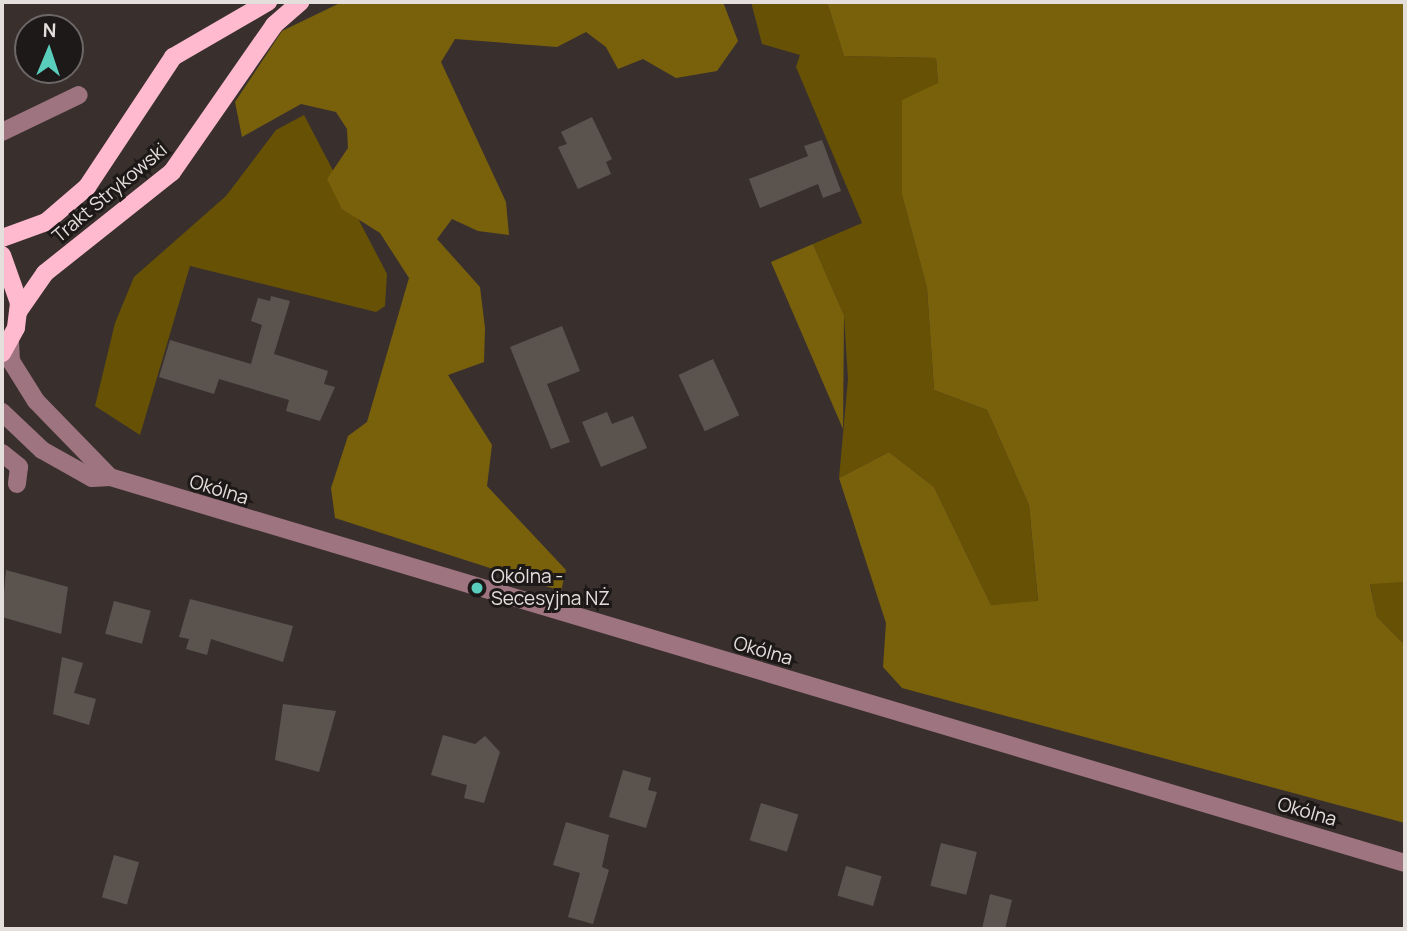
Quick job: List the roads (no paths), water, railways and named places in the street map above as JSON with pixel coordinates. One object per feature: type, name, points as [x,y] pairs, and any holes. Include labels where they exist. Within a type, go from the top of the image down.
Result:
[{"type":"main road","name":"Trakt Strykowski","points":[[2,238],[46,222],[87,187],[173,57],[268,2]]},
{"type":"main road","name":"Trakt Strykowski","points":[[18,312],[45,273],[172,172],[274,25],[300,2]]},
{"type":"main road","points":[[2,255],[17,285],[18,312],[6,348]]},
{"type":"street","points":[[2,132],[79,95]]},
{"type":"street","name":"Okólna","points":[[6,348],[10,361],[36,401],[110,477]]},
{"type":"street","name":"Okólna","points":[[2,412],[53,458],[92,478],[110,477],[1405,863]]},
{"type":"street","points":[[2,453],[19,467],[17,484]]},
{"type":"place","name":"Okólna - Secesyjna NŻ","points":[[477,588]]}]
